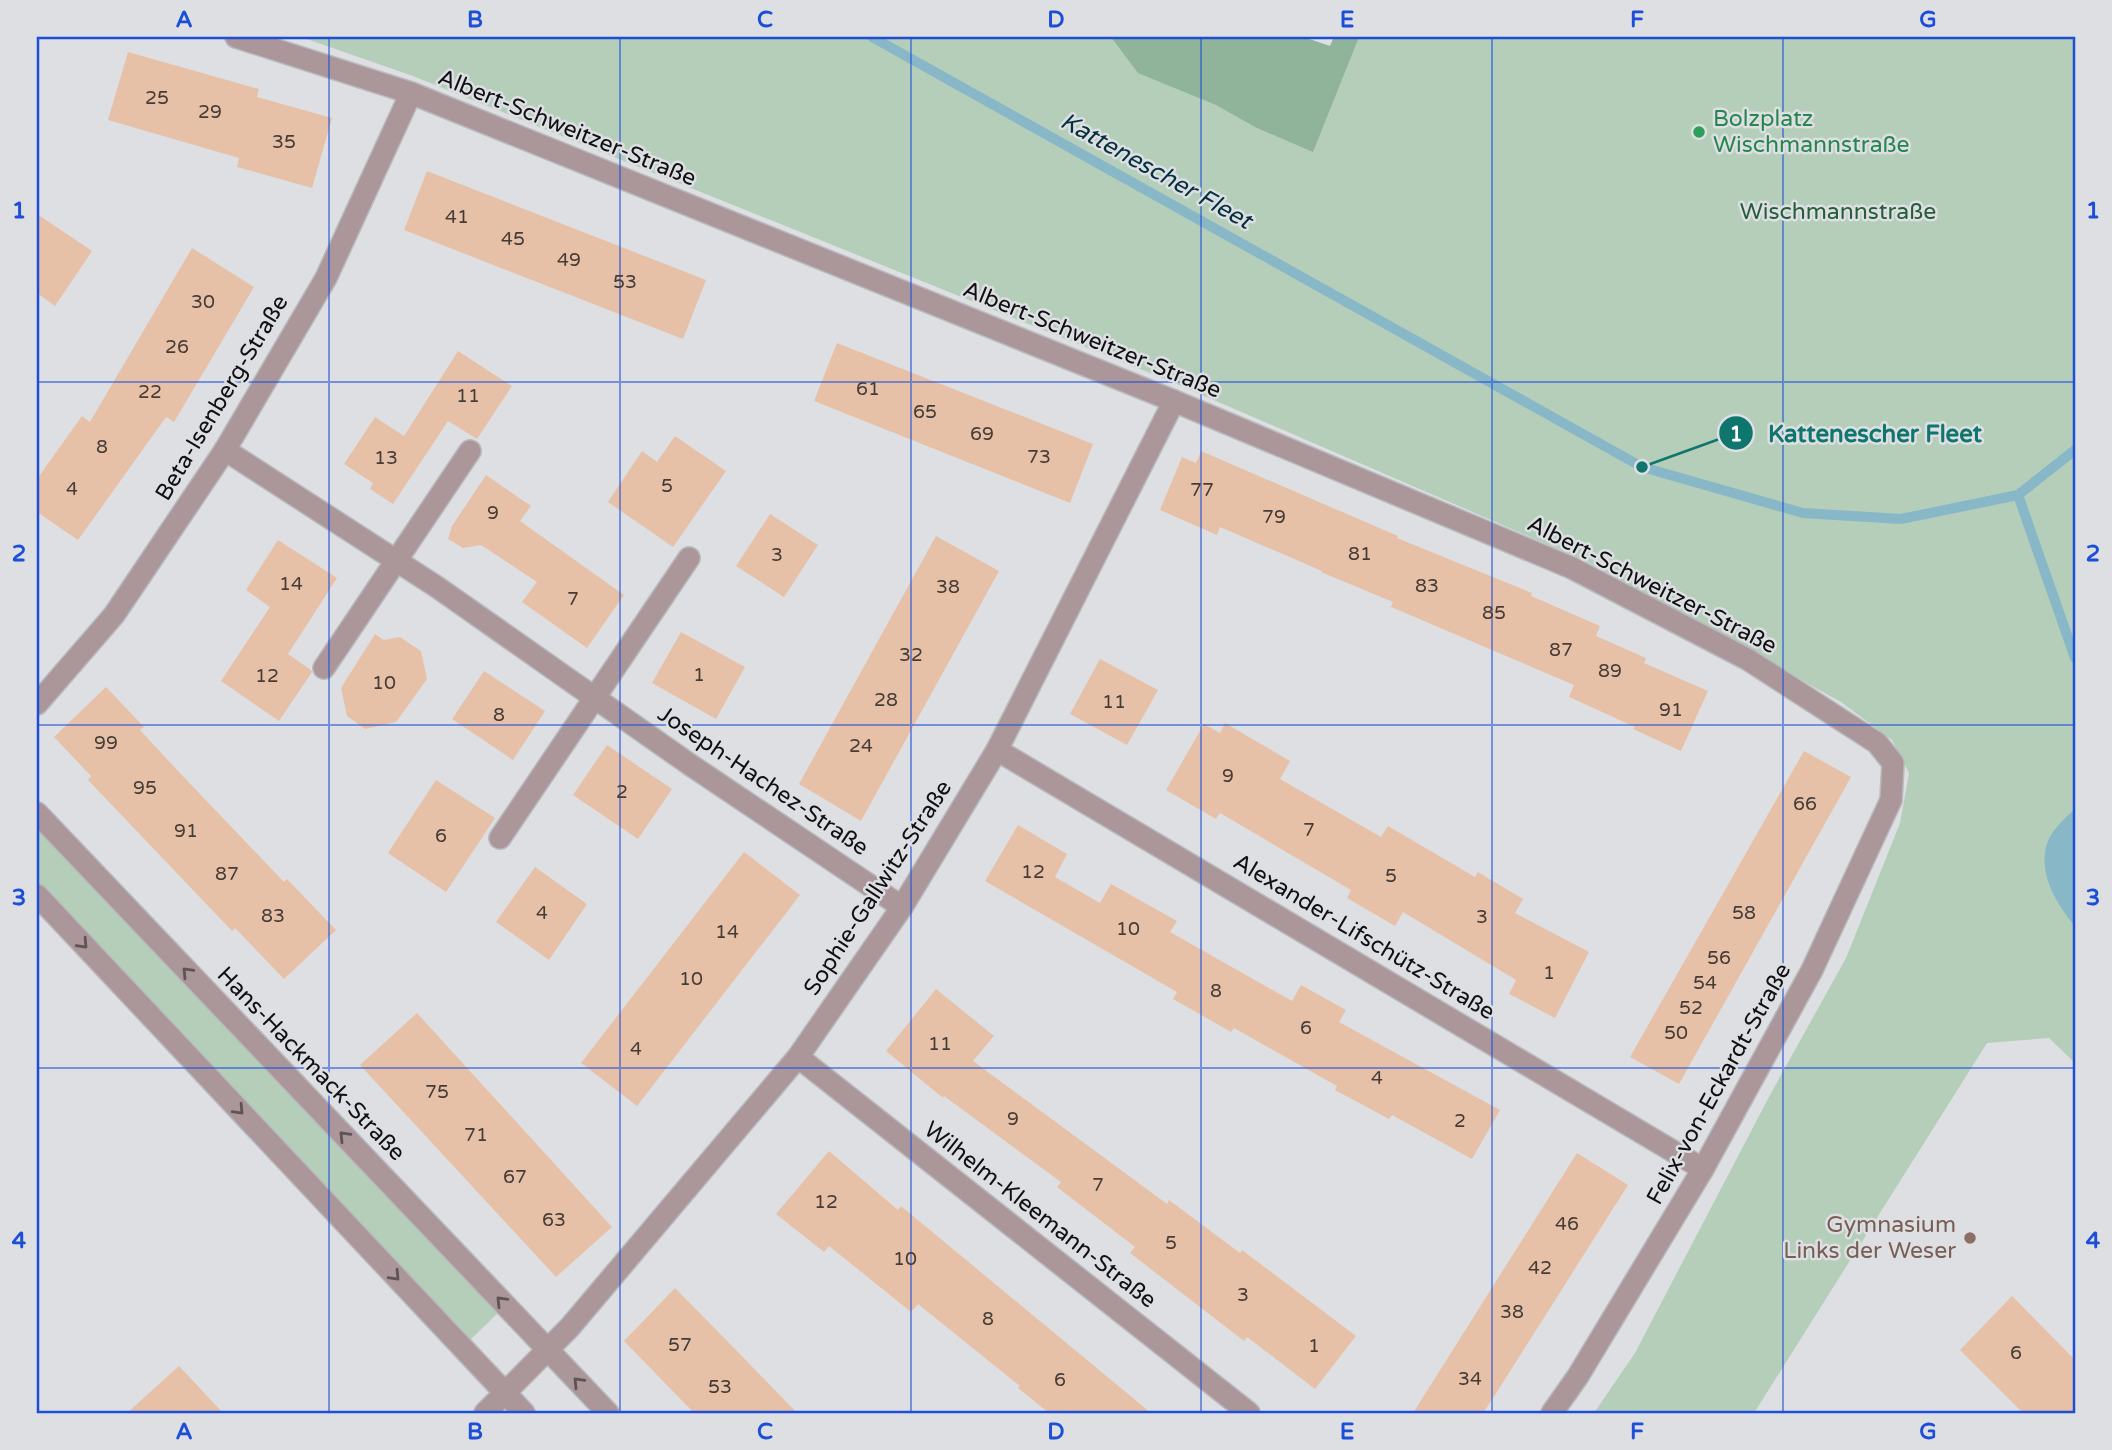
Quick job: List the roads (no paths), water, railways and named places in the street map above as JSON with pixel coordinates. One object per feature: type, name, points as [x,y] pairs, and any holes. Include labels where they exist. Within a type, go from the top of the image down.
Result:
[{"type":"street","name":"Albert-Schweitzer-Straße","points":[[236,37],[411,93],[1174,401],[1572,569],[1747,659],[1877,743],[1894,763]]},
{"type":"street","name":"Beta-Isenberg-Straße","points":[[37,704],[114,615],[225,450],[326,278],[411,93]]},
{"type":"street","name":"Sophie-Gallwitz-Straße","points":[[548,1350],[798,1057],[902,906],[997,750],[1174,401]]},
{"type":"street","name":"Joseph-Hachez-Straße","points":[[225,450],[437,587],[692,766],[902,906]]},
{"type":"street","points":[[324,668],[470,451]]},
{"type":"street","points":[[500,838],[689,558]]},
{"type":"street","name":"Alexander-Lifschütz-Straße","points":[[997,750],[1703,1169]]},
{"type":"street","name":"Felix-von-Eckardt-Straße","points":[[1552,1413],[1578,1376],[1703,1169],[1812,970],[1891,800],[1894,763]]},
{"type":"street","name":"Hans-Hackmack-Straße","points":[[37,813],[608,1413]]},
{"type":"street","points":[[37,895],[524,1413]]},
{"type":"street","name":"Wilhelm-Kleemann-Straße","points":[[798,1057],[1249,1413]]},
{"type":"street","points":[[485,1413],[548,1350]]},
{"type":"water","points":[[2075,809],[2075,926],[2052,890],[2045,869],[2045,858],[2050,836]]},
{"type":"waterway","name":"Kattenescher Fleet","points":[[872,37],[1642,467],[1803,513],[1901,519],[2018,495],[2075,450]]},
{"type":"waterway","points":[[2018,495],[2075,658]]},
{"type":"place","name":"Bolzplatz Wischmannstraße","points":[[1699,132]]},
{"type":"place","name":"Kattenescher Fleet","points":[[1642,467]]},
{"type":"place","name":"Gymnasium Links der Weser","points":[[1970,1238]]},
{"type":"park label","name":"Wischmannstraße","points":[[1838,212]]}]
